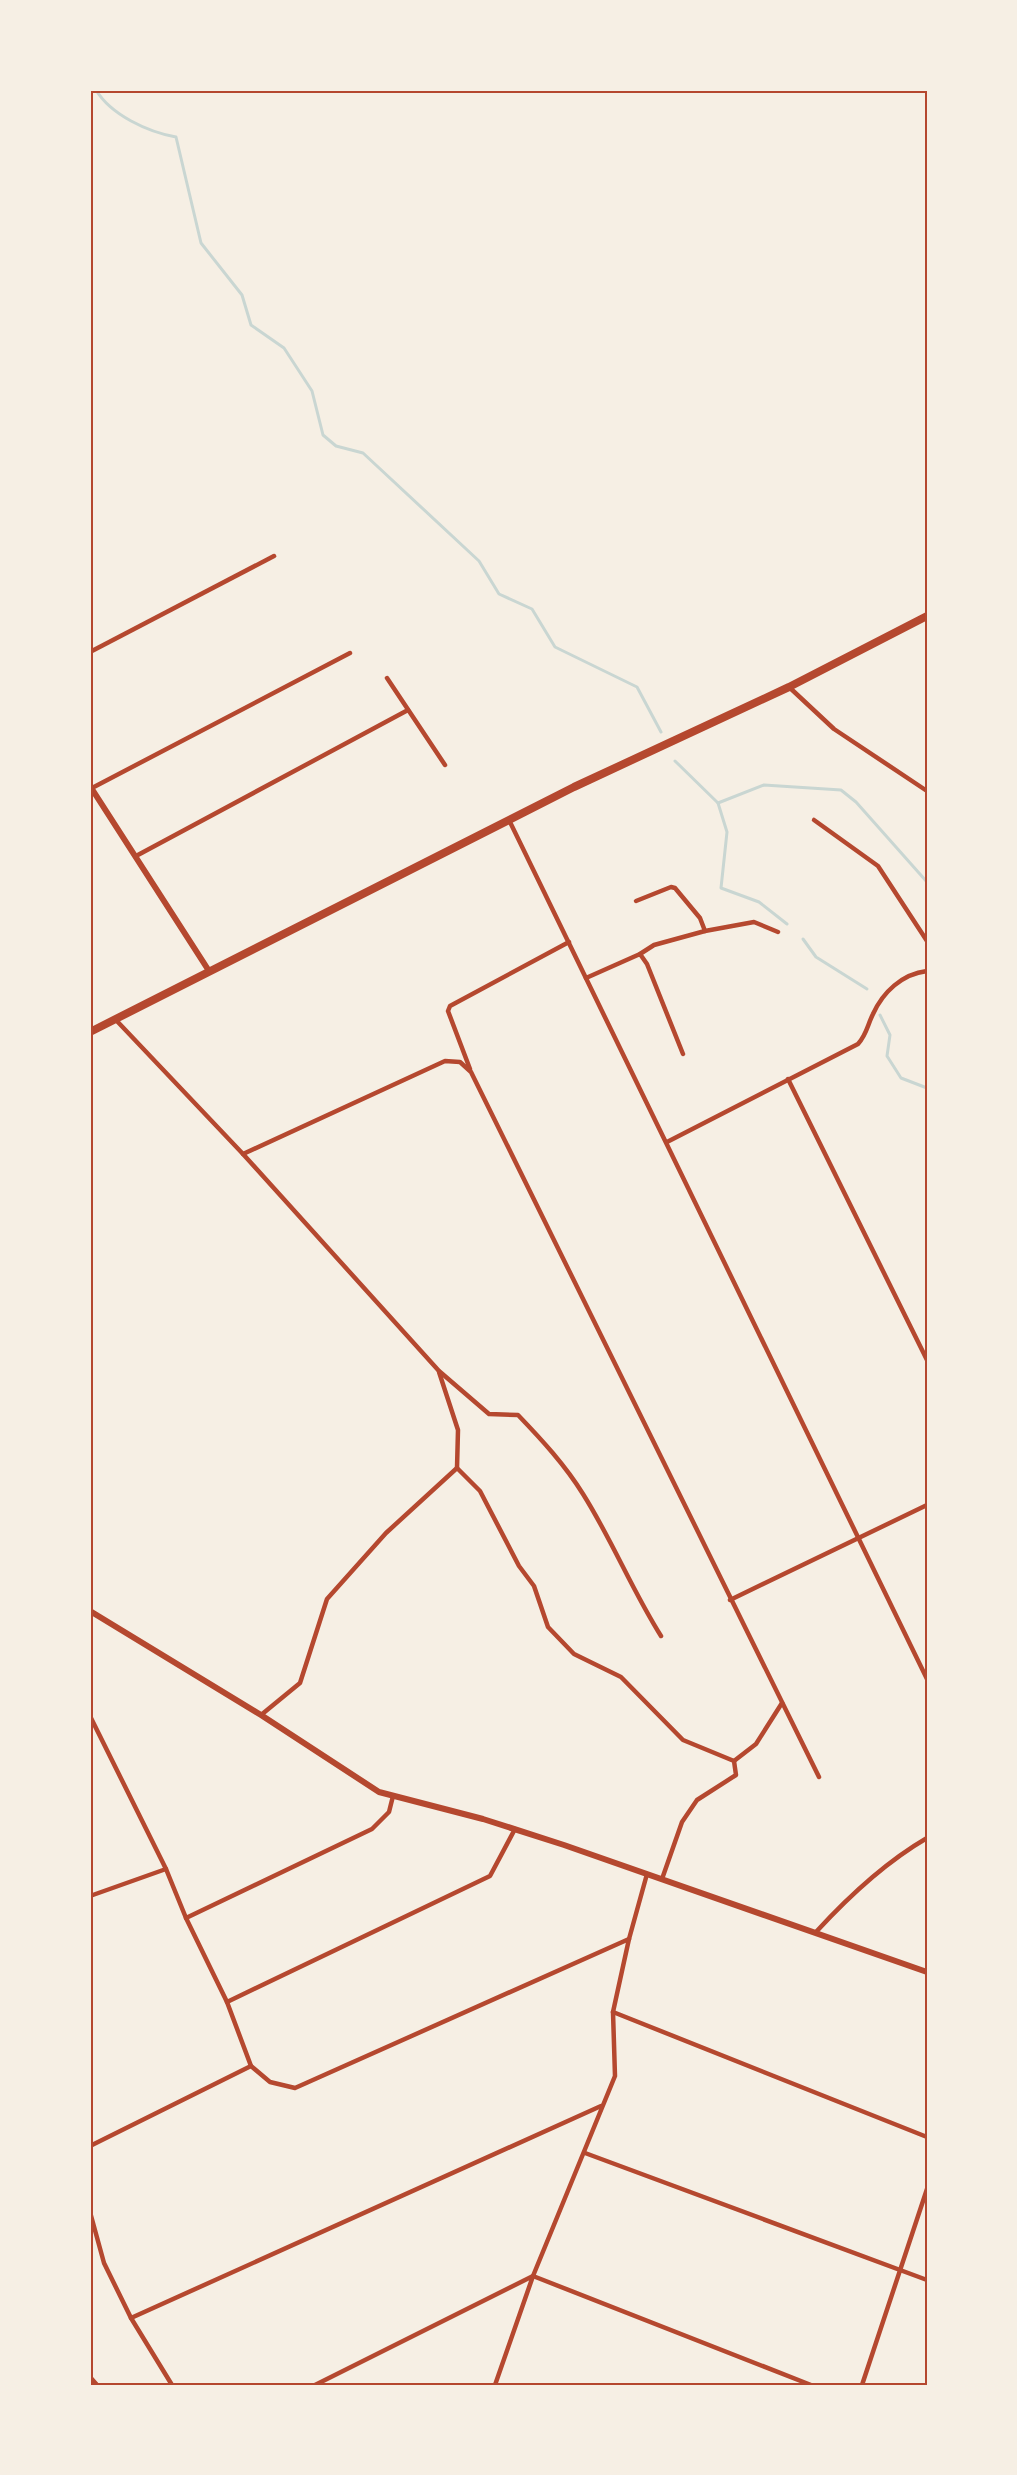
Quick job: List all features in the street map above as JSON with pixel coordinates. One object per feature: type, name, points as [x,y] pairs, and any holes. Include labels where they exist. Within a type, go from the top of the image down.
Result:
[{"type":"main road","points":[[90,1032],[509,820],[789,687],[927,616]]},
{"type":"street","points":[[90,652],[274,556]]},
{"type":"street","points":[[209,971],[91,787],[350,653]]},
{"type":"street","points":[[387,678],[445,765]]},
{"type":"street","points":[[789,687],[834,729],[927,791]]},
{"type":"street","points":[[136,856],[408,710]]},
{"type":"street","points":[[509,820],[861,1539],[927,1679]]},
{"type":"street","points":[[814,820],[878,866],[927,941]]},
{"type":"street","points":[[636,901],[671,887],[675,888],[700,918],[705,931]]},
{"type":"street","points":[[586,978],[640,954],[654,945],[705,931],[747,922],[778,932]]},
{"type":"street","points":[[569,942],[450,1006],[448,1011],[471,1072],[819,1777]]},
{"type":"street","points":[[640,954],[647,964],[683,1054]]},
{"type":"street","points":[[667,1142],[858,1044],[865,1036],[882,997],[901,979],[916,972],[927,971]]},
{"type":"street","points":[[115,1019],[243,1154],[439,1371],[489,1414],[518,1416],[544,1442],[582,1492],[617,1552],[634,1593],[661,1636]]},
{"type":"street","points":[[243,1154],[446,1061],[460,1062],[471,1072]]},
{"type":"street","points":[[788,1079],[927,1360]]},
{"type":"street","points":[[261,1714],[300,1683],[327,1599],[386,1533],[457,1468],[458,1430],[439,1371]]},
{"type":"street","points":[[457,1468],[480,1491],[519,1566],[534,1586],[549,1627],[555,1634],[574,1654],[621,1677],[683,1740],[734,1761]]},
{"type":"street","points":[[730,1600],[861,1539],[927,1505]]},
{"type":"street","points":[[90,1611],[261,1714],[379,1792],[515,1829],[927,1972]]},
{"type":"street","points":[[734,1761],[756,1744],[782,1703]]},
{"type":"street","points":[[90,1716],[166,1869],[186,1918],[227,2002],[251,2066],[270,2082],[295,2088],[628,1939]]},
{"type":"street","points":[[662,1879],[682,1822],[698,1800],[736,1774],[734,1761]]},
{"type":"street","points":[[186,1918],[372,1829],[389,1812],[393,1796]]},
{"type":"street","points":[[227,2002],[490,1876],[515,1829]]},
{"type":"street","points":[[816,1932],[850,1894],[881,1869],[927,1838]]},
{"type":"street","points":[[90,1896],[166,1869]]},
{"type":"street","points":[[495,2385],[533,2276],[615,2076],[613,2012],[628,1939],[647,1874]]},
{"type":"street","points":[[613,2012],[927,2137]]},
{"type":"street","points":[[90,2146],[251,2066]]},
{"type":"street","points":[[131,2318],[601,2106]]},
{"type":"street","points":[[585,2152],[927,2280]]},
{"type":"street","points":[[862,2385],[927,2189]]},
{"type":"street","points":[[90,2212],[104,2262],[131,2318],[172,2385]]},
{"type":"street","points":[[315,2385],[533,2276],[811,2385]]},
{"type":"street","points":[[90,2377],[97,2385]]},
{"type":"waterway","points":[[96,90],[111,107],[131,121],[142,127],[176,137],[201,243],[242,295],[251,325],[284,348],[312,391],[323,435],[336,446],[363,453],[479,561],[499,594],[532,609],[555,647],[637,687],[661,732]]},
{"type":"waterway","points":[[675,761],[718,803],[764,785],[841,790],[856,802],[927,882]]},
{"type":"waterway","points":[[718,803],[727,832],[721,888],[759,902],[787,924]]},
{"type":"waterway","points":[[803,939],[816,957],[867,989]]},
{"type":"waterway","points":[[880,1015],[890,1035],[887,1056],[901,1078],[927,1088]]}]
